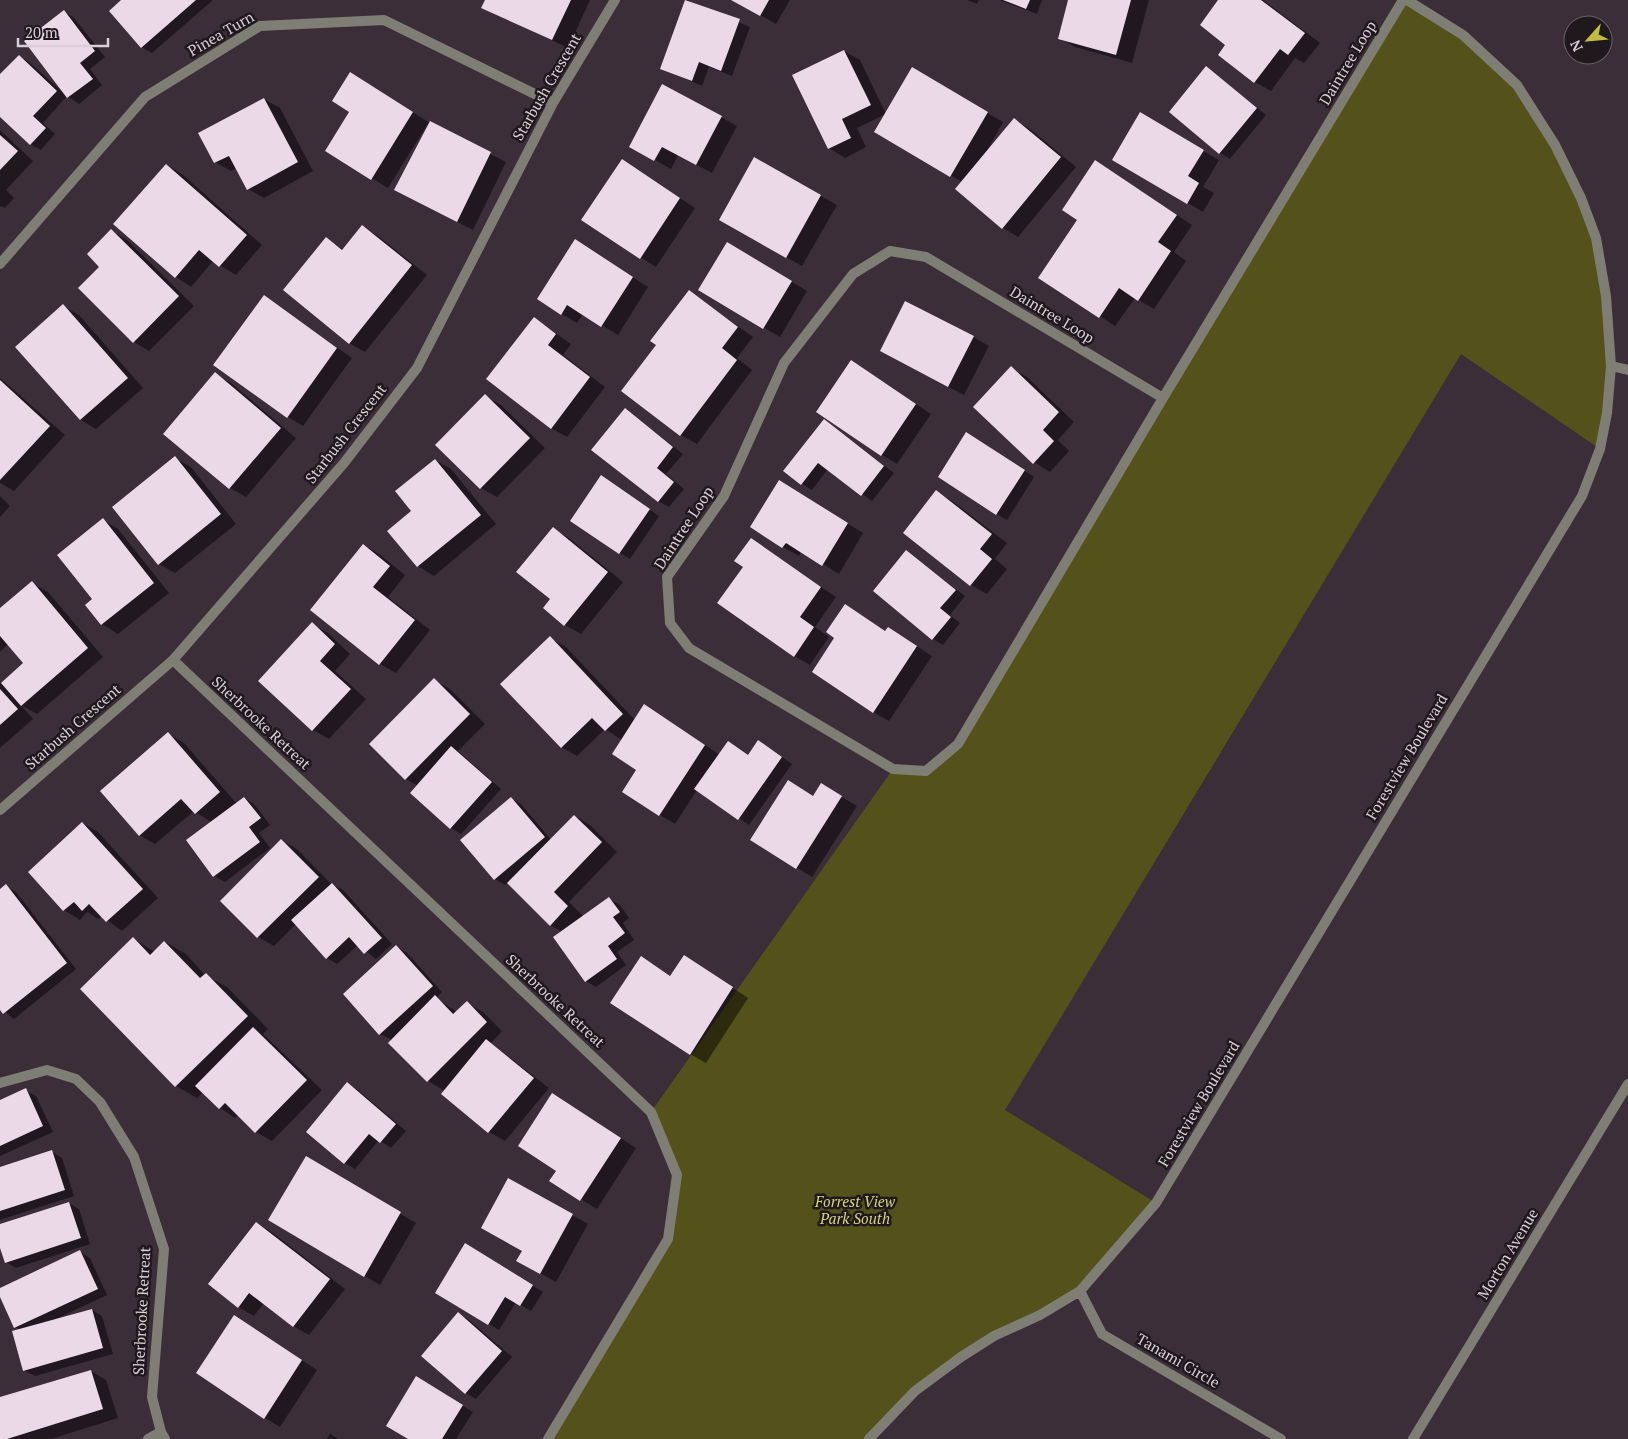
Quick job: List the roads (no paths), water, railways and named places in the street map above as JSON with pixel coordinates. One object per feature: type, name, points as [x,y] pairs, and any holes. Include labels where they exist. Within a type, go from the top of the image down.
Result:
[{"type":"street","name":"Starbush Crescent","points":[[0,810],[173,660],[344,463],[417,368],[553,103],[615,0]]},
{"type":"street","name":"Daintree Loop","points":[[1163,398],[926,257],[890,251],[853,274],[784,363],[724,496],[667,577],[670,623],[689,648],[893,768],[926,771],[958,744],[1163,398],[1403,0]]},
{"type":"street","name":"Forestview Boulevard","points":[[869,1439],[915,1391],[961,1358],[994,1336],[1040,1315],[1080,1291],[1156,1203],[1582,496],[1600,449],[1607,413],[1611,366],[1606,296],[1596,238],[1581,198],[1555,144],[1517,85],[1463,35],[1408,0]]},
{"type":"street","name":"Pinea Turn","points":[[0,264],[145,97],[260,26],[384,20],[553,103]]},
{"type":"street","points":[[1611,366],[1628,370]]},
{"type":"street","name":"Sherbrooke Retreat","points":[[173,660],[651,1112],[677,1175],[668,1239],[548,1439]]},
{"type":"street","name":"Sherbrooke Retreat","points":[[0,1083],[47,1070],[76,1079],[100,1102],[134,1157],[164,1249],[152,1397],[163,1435]]},
{"type":"street","name":"Morton Avenue","points":[[1413,1439],[1628,1084]]},
{"type":"street","name":"Tanami Circle","points":[[1080,1291],[1102,1334],[1281,1439]]},
{"type":"street","points":[[148,1439],[163,1435]]},
{"type":"park label","name":"Forrest View Park South","points":[[855,1210]]}]
